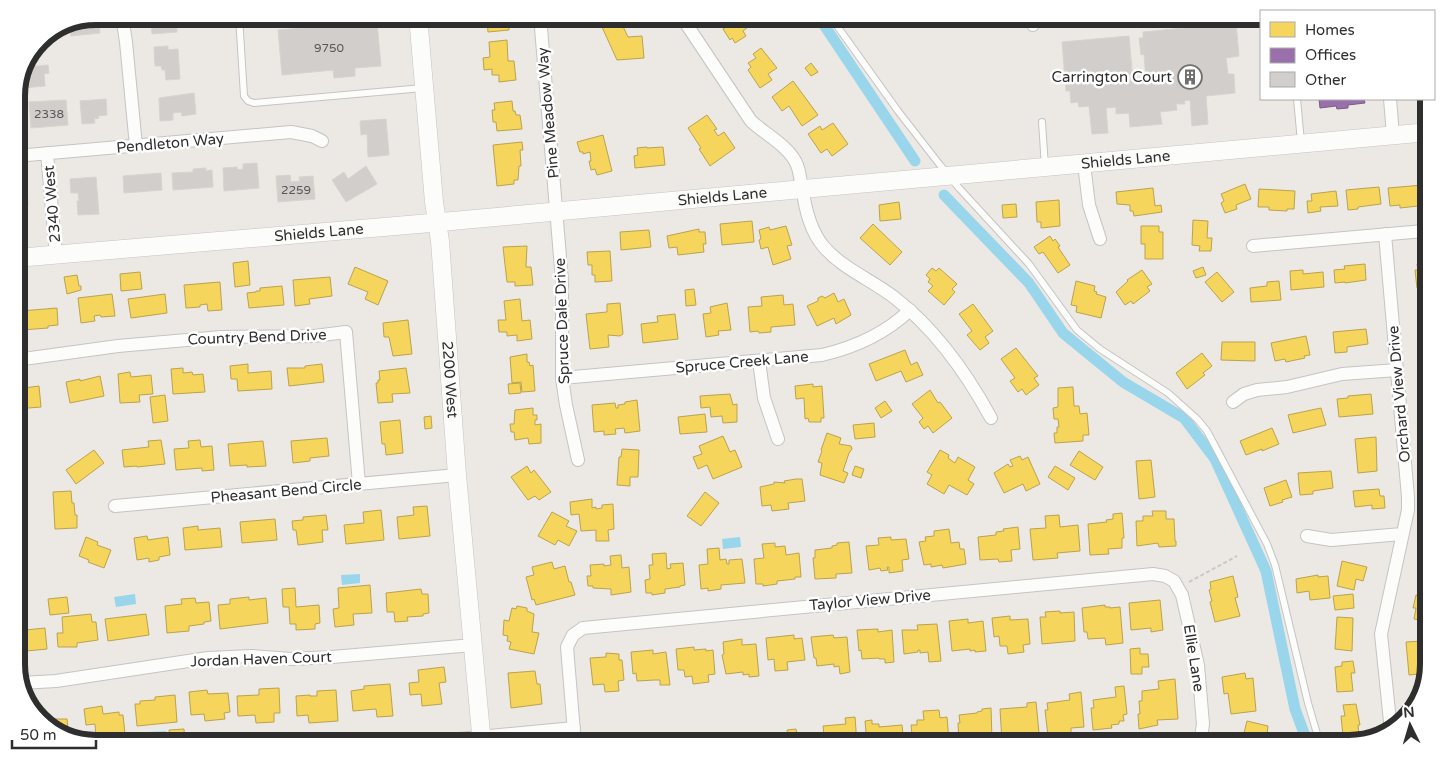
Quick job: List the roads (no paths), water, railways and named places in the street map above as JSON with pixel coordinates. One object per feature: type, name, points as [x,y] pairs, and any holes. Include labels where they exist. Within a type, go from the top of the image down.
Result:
[{"type":"main road","name":"2200 West","points":[[419,25],[437,222],[457,476],[482,735]]},
{"type":"main road","name":"Shields Lane","points":[[25,257],[949,177],[1420,133]]},
{"type":"street","points":[[123,25],[136,146]]},
{"type":"street","name":"Pine Meadow Way","points":[[541,25],[557,210]]},
{"type":"street","points":[[687,25],[751,121],[792,155],[797,164],[810,223],[822,246],[844,265],[881,288],[910,310],[941,344],[978,394],[991,418]]},
{"type":"street","points":[[1390,100],[1393,135]]},
{"type":"street","name":"Pendleton Way","points":[[25,155],[291,132],[312,136],[322,141]]},
{"type":"street","name":"2340 West","points":[[48,154],[56,255]]},
{"type":"street","points":[[1084,164],[1088,205],[1100,239]]},
{"type":"street","name":"Spruce Dale Drive","points":[[557,210],[562,281],[562,378],[578,460]]},
{"type":"street","points":[[1253,246],[1420,231]]},
{"type":"street","name":"Orchard View Drive","points":[[1385,234],[1408,497],[1408,510],[1381,634],[1388,700]]},
{"type":"street","name":"Spruce Creek Lane","points":[[562,378],[822,355],[871,339],[890,328],[910,310]]},
{"type":"street","name":"Country Bend Drive","points":[[25,359],[118,346],[220,337],[314,336],[346,332],[359,484]]},
{"type":"street","points":[[759,361],[764,398],[778,439]]},
{"type":"street","points":[[1233,402],[1244,394],[1257,390],[1287,387],[1342,374],[1397,370]]},
{"type":"street","name":"Pheasant Bend Circle","points":[[115,506],[457,476]]},
{"type":"street","points":[[1307,536],[1331,540],[1402,534]]},
{"type":"street","name":"Taylor View Drive","points":[[574,728],[567,653],[569,640],[578,630],[590,626],[1153,574],[1170,578]]},
{"type":"street","name":"Ellie Lane","points":[[1170,578],[1177,585],[1182,595],[1196,653],[1203,724],[1200,735]]},
{"type":"street","name":"Jordan Haven Court","points":[[28,683],[56,681],[208,658],[252,656],[292,659],[473,645]]},
{"type":"street","points":[[520,735],[574,728],[574,735]]},
{"type":"lane","points":[[240,25],[244,96],[248,101],[254,103],[424,88]]},
{"type":"lane","points":[[836,25],[898,111],[949,177],[1029,264],[1077,330],[1100,349],[1168,393],[1198,419],[1207,431],[1267,544],[1275,565],[1317,735]]},
{"type":"lane","points":[[1297,100],[1301,144]]},
{"type":"lane","points":[[1042,122],[1045,168]]},
{"type":"water","points":[[740,537],[741,547],[723,549],[722,539]]},
{"type":"water","points":[[360,574],[360,583],[342,585],[341,575]]},
{"type":"water","points":[[135,594],[136,604],[116,607],[114,597]]},
{"type":"water","points":[[166,731],[167,735],[146,735],[146,732]]},
{"type":"waterway","points":[[824,25],[915,161]]},
{"type":"waterway","points":[[944,195],[1029,283],[1063,333],[1123,382],[1184,418],[1215,459],[1266,571],[1295,709],[1305,735]]},
{"type":"place","name":"Carrington Court","points":[[1190,77]]}]
